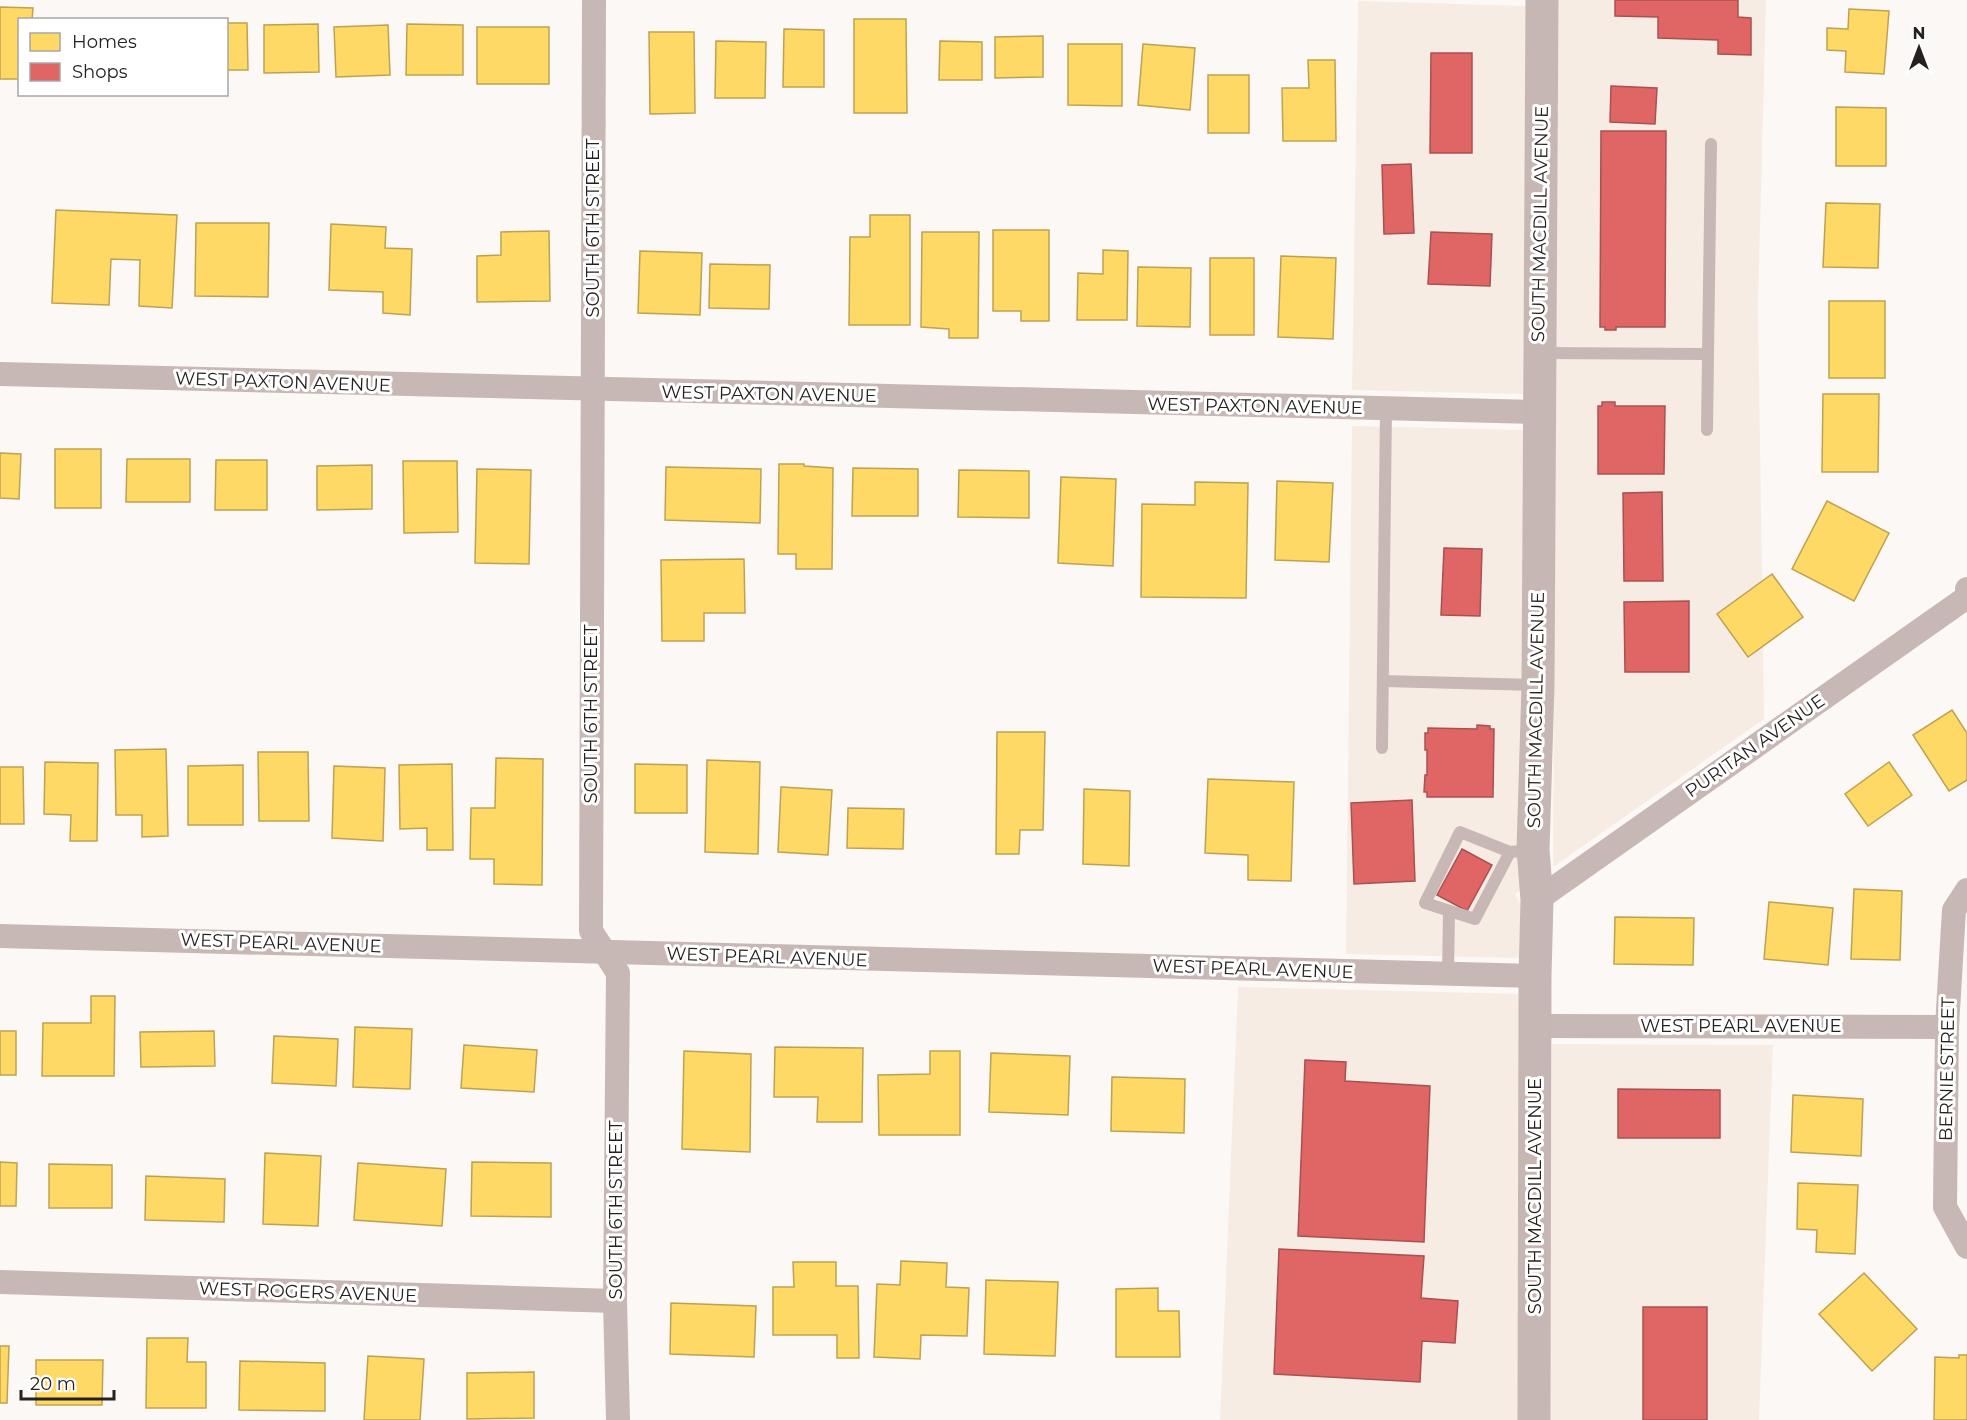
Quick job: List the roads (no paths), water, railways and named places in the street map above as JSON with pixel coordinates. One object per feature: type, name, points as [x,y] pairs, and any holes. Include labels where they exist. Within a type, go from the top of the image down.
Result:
[{"type":"street","name":"SOUTH 6TH STREET","points":[[594,0],[591,931],[618,973],[615,1301],[618,1420]]},
{"type":"street","name":"SOUTH MACDILL AVENUE","points":[[1534,1420],[1534,976],[1537,900],[1521,851],[1538,685],[1542,0]]},
{"type":"street","name":"WEST PAXTON AVENUE","points":[[0,374],[1539,412]]},
{"type":"street","name":"PURITAN AVENUE","points":[[1537,900],[1967,597],[1967,589]]},
{"type":"street","name":"BERNIE STREET","points":[[1967,890],[1954,910],[1947,1027],[1945,1207],[1967,1247]]},
{"type":"street","name":"WEST PEARL AVENUE","points":[[0,936],[1534,976]]},
{"type":"street","name":"WEST PEARL AVENUE","points":[[1535,1026],[1947,1027]]},
{"type":"street","name":"WEST ROGERS AVENUE","points":[[0,1282],[615,1301]]},
{"type":"lane","points":[[1707,430],[1711,144]]},
{"type":"lane","points":[[1539,353],[1708,354]]},
{"type":"lane","points":[[1382,748],[1386,409]]},
{"type":"lane","points":[[1383,681],[1538,685]]},
{"type":"lane","points":[[1460,832],[1521,851],[1475,919],[1425,903],[1460,832]]},
{"type":"lane","points":[[1448,974],[1449,911]]}]
